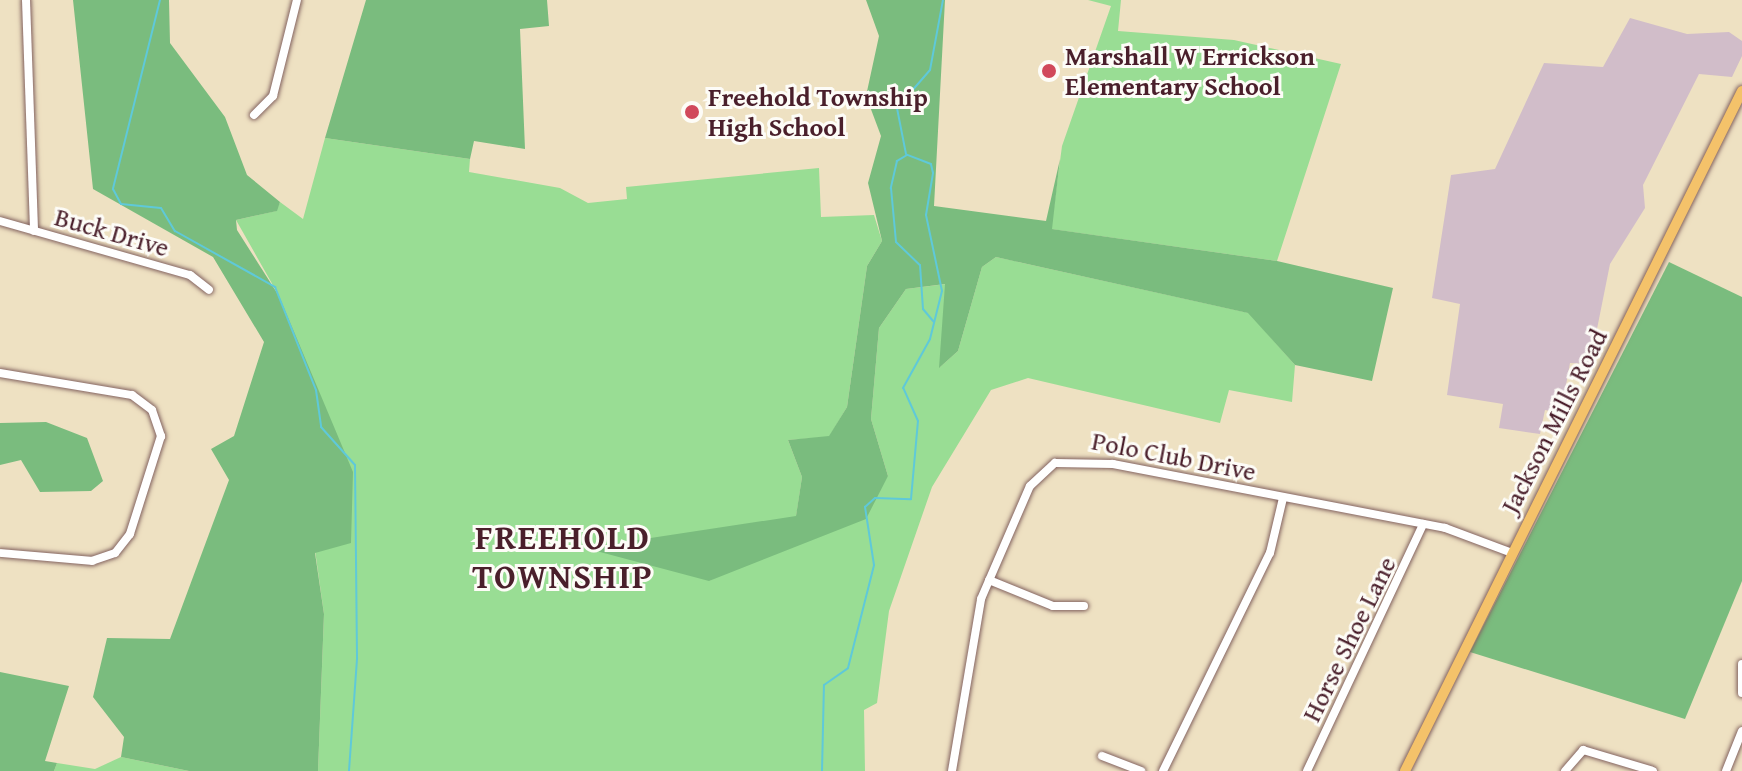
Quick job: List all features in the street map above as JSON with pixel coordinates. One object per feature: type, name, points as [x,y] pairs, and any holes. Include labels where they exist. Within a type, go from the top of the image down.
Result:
[{"type":"main road","name":"Jackson Mills Road","points":[[1405,771],[1742,91]]},
{"type":"street","points":[[26,0],[34,231]]},
{"type":"street","points":[[254,115],[273,96],[297,0]]},
{"type":"street","name":"Buck Drive","points":[[0,221],[190,275],[209,290]]},
{"type":"street","points":[[0,373],[132,395],[152,410],[161,436],[130,534],[115,553],[92,561],[0,553]]},
{"type":"street","name":"Polo Club Drive","points":[[952,771],[977,614],[989,580],[1034,480],[1064,459],[1423,524],[1512,553]]},
{"type":"street","name":"Polo Club Drive","points":[[1163,771],[1270,553],[1283,498]]},
{"type":"street","name":"Horse Shoe Lane","points":[[1307,771],[1423,524]]},
{"type":"street","points":[[989,580],[1053,606],[1084,606]]},
{"type":"street","points":[[1740,689],[1742,664]]},
{"type":"street","points":[[1726,771],[1742,731]]},
{"type":"street","points":[[1565,771],[1578,752],[1653,771]]},
{"type":"street","points":[[1102,756],[1141,771]]},
{"type":"shaded area","points":[[1630,18],[1687,34],[1729,32],[1742,41],[1742,56],[1732,77],[1699,74],[1643,185],[1645,208],[1610,264],[1590,364],[1570,363],[1561,413],[1545,410],[1540,434],[1499,428],[1503,404],[1447,395],[1460,304],[1432,298],[1451,175],[1495,169],[1544,63],[1603,67]]},
{"type":"green space","points":[[73,0],[169,0],[170,43],[225,117],[247,175],[280,202],[277,211],[236,220],[237,230],[279,296],[353,472],[351,543],[315,553],[324,614],[318,771],[189,771],[121,757],[124,737],[93,697],[107,638],[170,639],[229,480],[211,449],[234,436],[264,342],[213,257],[93,189]]},
{"type":"green space","points":[[366,0],[547,0],[549,26],[520,29],[525,149],[474,141],[470,159],[325,138]]},
{"type":"green space","points":[[866,0],[945,0],[934,206],[1046,221],[1060,159],[1052,229],[1277,261],[1393,288],[1372,381],[1295,365],[1248,313],[996,257],[982,267],[958,351],[939,368],[945,284],[906,289],[879,328],[871,419],[888,476],[866,519],[709,581],[585,548],[796,516],[802,477],[788,440],[829,436],[847,407],[867,266],[882,241],[868,183],[881,136],[866,96],[879,36]]},
{"type":"green space","points":[[1088,0],[1121,0],[1118,31],[1234,40],[1341,64],[1277,261],[1051,229],[1062,146],[1111,6]]},
{"type":"green space","points":[[325,138],[470,159],[469,172],[560,188],[588,203],[627,199],[626,187],[819,168],[821,217],[874,215],[882,241],[867,266],[847,407],[829,437],[788,440],[802,477],[796,517],[709,581],[888,476],[871,419],[879,328],[906,289],[946,284],[940,367],[958,351],[982,267],[996,257],[1249,313],[1295,365],[1292,402],[1229,390],[1220,423],[1028,378],[991,390],[932,487],[889,611],[877,703],[864,710],[865,771],[318,771],[324,614],[279,296],[236,220],[276,211],[280,202],[303,219]]},
{"type":"green space","points":[[1669,262],[1742,297],[1742,581],[1685,719],[1470,652]]},
{"type":"green space","points":[[46,422],[87,438],[103,481],[91,491],[40,492],[21,460],[0,465],[0,423]]},
{"type":"green space","points":[[0,672],[69,686],[45,761],[57,763],[54,771],[0,771]]},
{"type":"green space","points":[[121,757],[189,771],[54,771],[57,763],[95,769]]},
{"type":"waterway","points":[[160,0],[113,189],[121,204],[161,208],[175,231],[275,287],[316,390],[321,427],[355,465],[357,659],[349,771]]},
{"type":"waterway","points":[[906,154],[897,108],[930,70],[943,0]]},
{"type":"waterway","points":[[822,771],[824,685],[848,668],[874,565],[865,507],[875,498],[911,499],[918,421],[903,388],[930,339],[942,291],[926,215],[933,173],[931,164],[907,155],[897,161],[891,188],[896,242],[920,265],[923,309],[933,321]]},
{"type":"place","name":"Marshall W Errickson Elementary School","points":[[1049,71]]},
{"type":"place","name":"Freehold Township High School","points":[[692,112]]},
{"type":"district","name":"FREEHOLD TOWNSHIP","points":[[563,556]]}]
